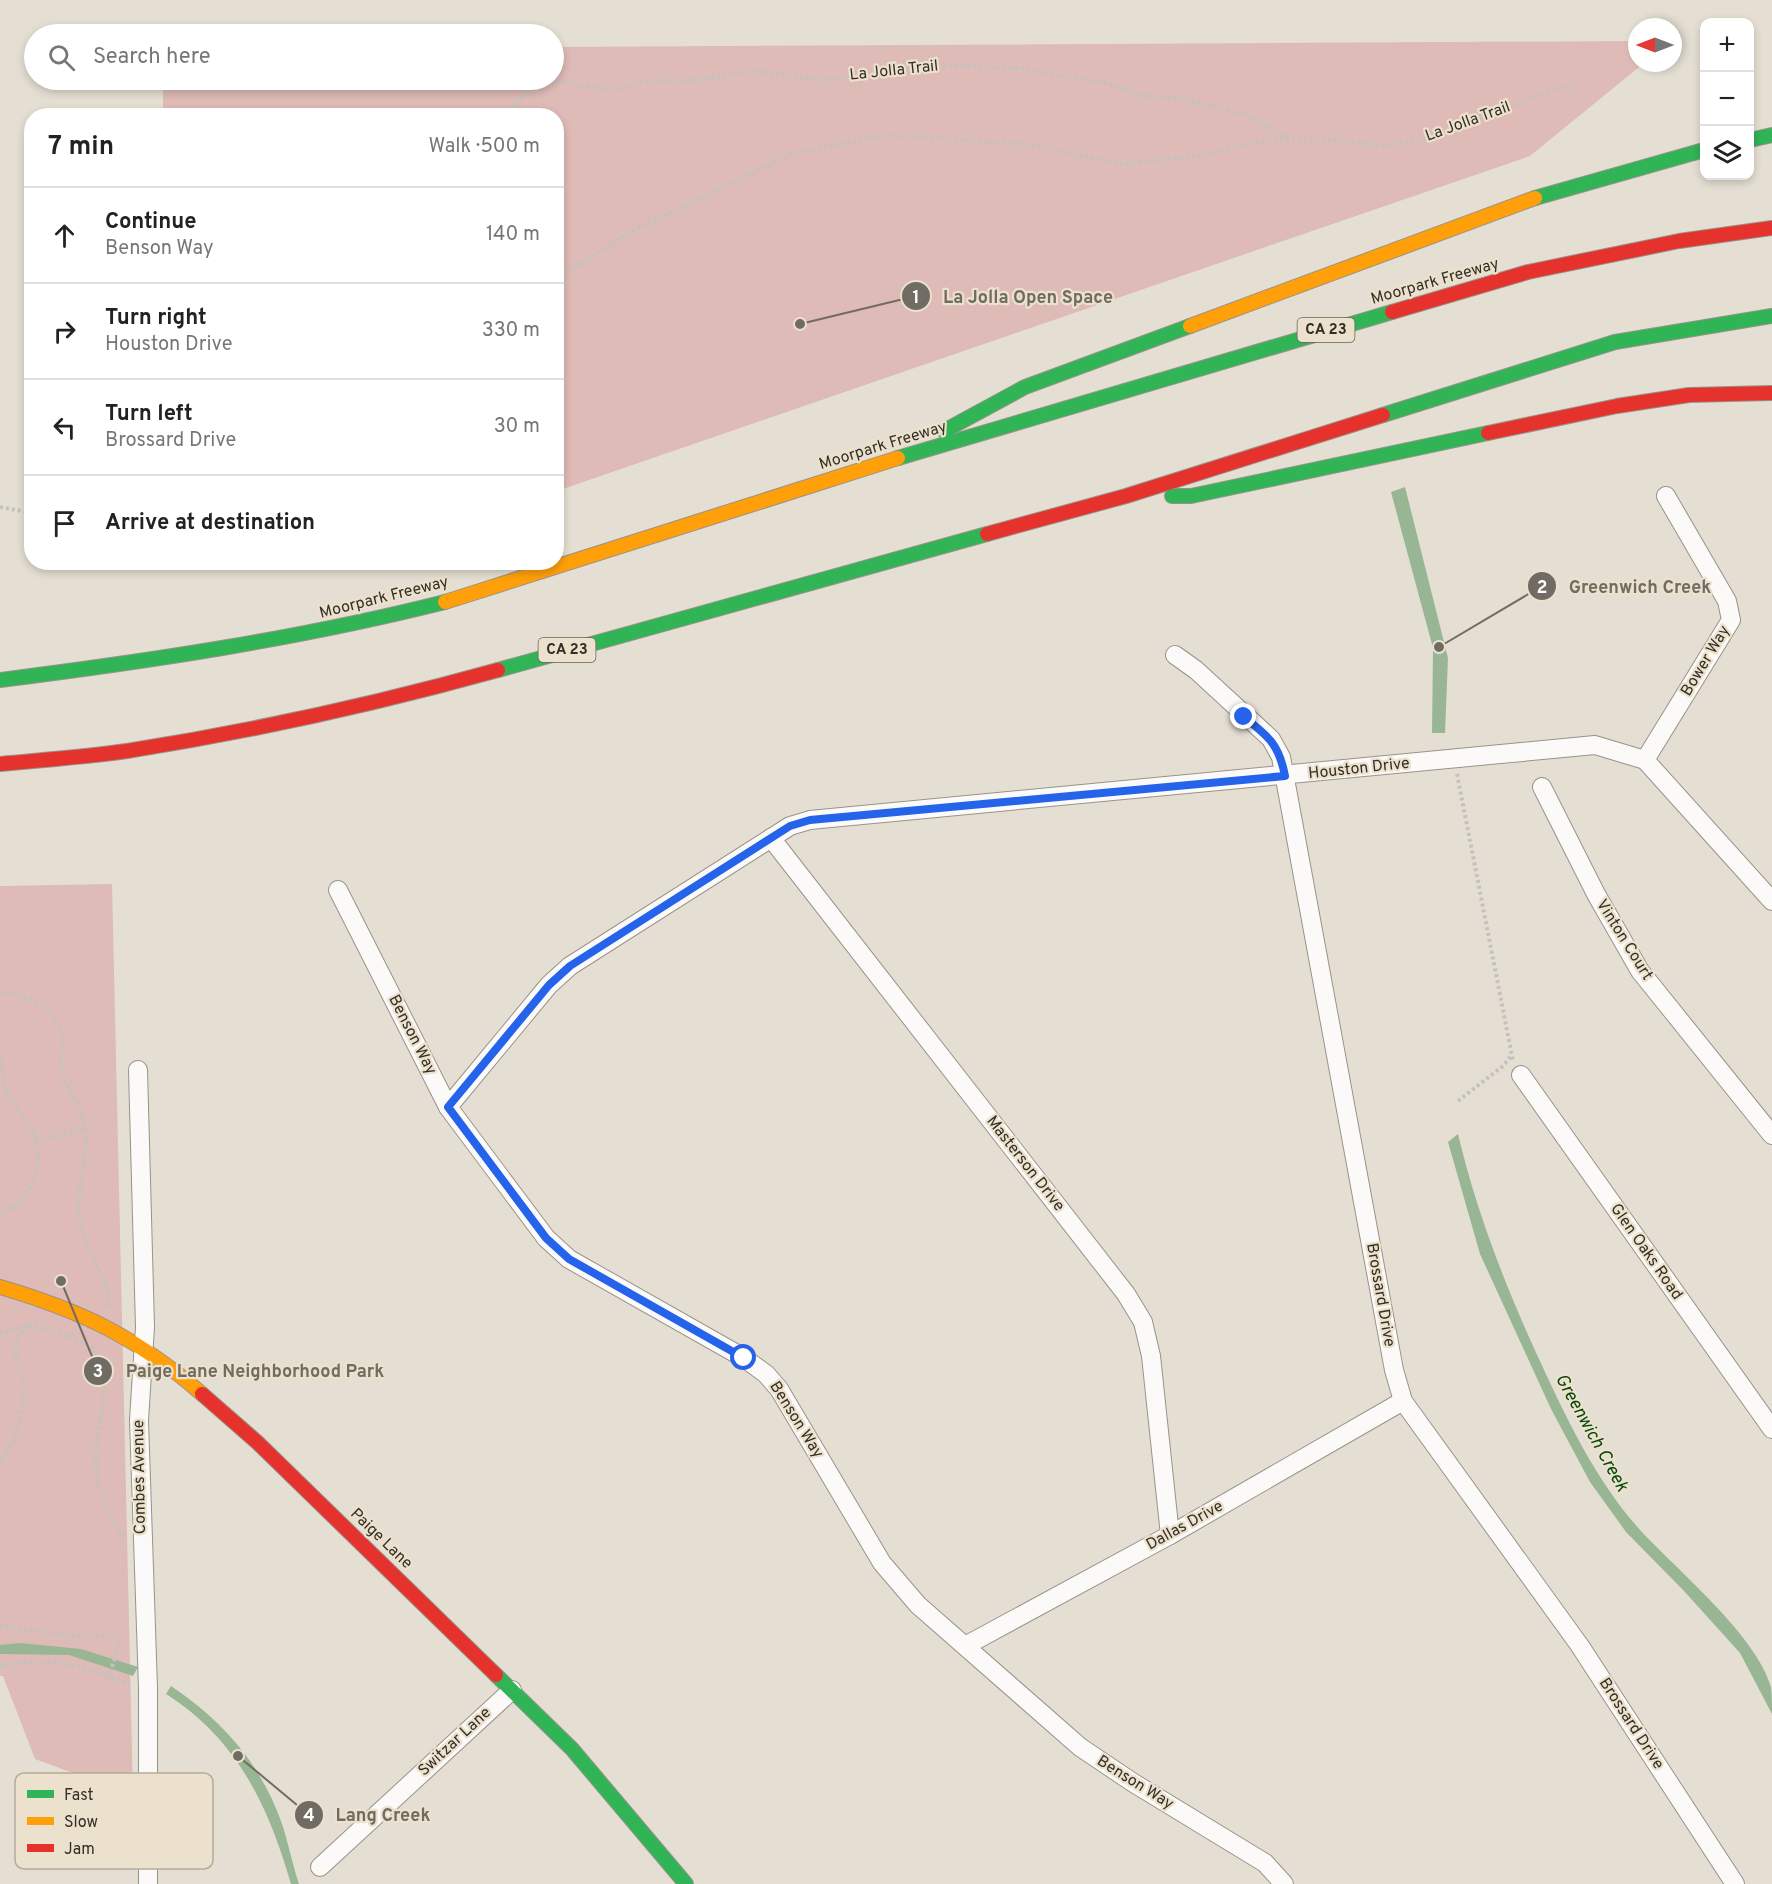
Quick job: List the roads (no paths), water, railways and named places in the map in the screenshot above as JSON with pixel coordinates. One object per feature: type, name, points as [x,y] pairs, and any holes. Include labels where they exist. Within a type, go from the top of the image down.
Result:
[{"type":"main road","points":[[1754,139],[1772,135]]},
{"type":"main road","points":[[888,461],[1025,387],[1550,193],[1700,151]]},
{"type":"main road","name":"Moorpark Freeway","points":[[564,564],[888,461],[1528,272],[1679,241],[1772,228]]},
{"type":"main road","name":"CA 23","points":[[0,764],[124,750],[252,729],[396,698],[1126,496],[1615,342],[1772,316]]},
{"type":"main road","points":[[1126,496],[1191,496],[1617,406],[1689,395],[1772,393]]},
{"type":"main road","name":"Moorpark Freeway","points":[[0,680],[160,660],[323,631],[444,602],[545,570]]},
{"type":"main road","name":"Paige Lane","points":[[0,1287],[48,1301],[105,1325],[144,1347],[258,1443],[572,1749],[686,1884]]},
{"type":"street","name":"Bower Way","points":[[1645,760],[1731,620],[1727,601],[1666,496]]},
{"type":"street","name":"Brossard Drive","points":[[1175,656],[1196,670],[1271,739],[1281,757],[1394,1370],[1403,1401],[1580,1646],[1735,1884]]},
{"type":"street","name":"Houston Drive","points":[[448,1107],[549,985],[570,966],[790,826],[810,820],[1595,745],[1645,760]]},
{"type":"street","points":[[1645,760],[1772,901]]},
{"type":"street","name":"Vinton Court","points":[[1542,787],[1596,894],[1640,971],[1772,1135]]},
{"type":"street","name":"Masterson Drive","points":[[771,838],[1126,1294],[1143,1322],[1151,1356],[1170,1535]]},
{"type":"street","name":"Benson Way","points":[[338,890],[448,1107],[546,1238],[569,1259],[744,1358],[766,1374],[779,1389],[882,1563],[918,1605],[1080,1747],[1132,1782],[1265,1863],[1284,1884]]},
{"type":"street","name":"Combes Avenue","points":[[138,1070],[144,1347],[139,1420],[139,1467],[148,1688],[148,1773]]},
{"type":"street","name":"Glen Oaks Road","points":[[1519,1072],[1772,1429]]},
{"type":"street","name":"Dallas Drive","points":[[965,1646],[1170,1535],[1403,1401]]},
{"type":"street","name":"Switzar Lane","points":[[320,1867],[512,1690]]},
{"type":"place","name":"La Jolla Open Space","points":[[800,324]]},
{"type":"place","name":"Greenwich Creek","points":[[1439,647]]},
{"type":"place","name":"Paige Lane Neighborhood Park","points":[[61,1281]]},
{"type":"place","name":"Lang Creek","points":[[238,1756]]}]
